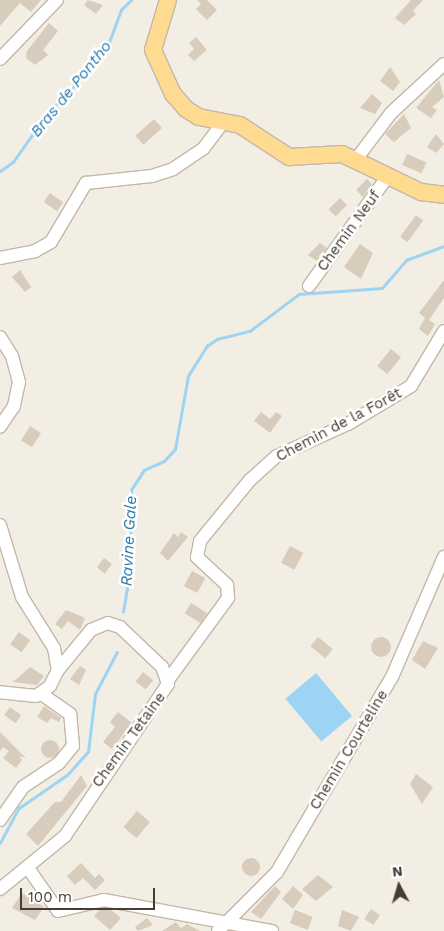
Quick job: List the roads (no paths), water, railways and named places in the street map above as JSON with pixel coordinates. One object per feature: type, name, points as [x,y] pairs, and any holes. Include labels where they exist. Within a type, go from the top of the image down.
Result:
[{"type":"main road","name":"Chemin Neuf","points":[[168,0],[153,40],[157,59],[186,109],[199,117],[240,125],[289,157],[325,153],[356,158],[428,195],[444,195]]},
{"type":"street","points":[[0,59],[57,0]]},
{"type":"street","points":[[356,158],[392,113],[444,64]]},
{"type":"street","points":[[0,258],[35,251],[51,242],[86,183],[152,176],[173,169],[203,149],[224,121]]},
{"type":"street","name":"Chemin Neuf","points":[[309,286],[388,176]]},
{"type":"street","name":"Chemin de la Forêt","points":[[168,680],[228,598],[227,585],[198,557],[200,541],[250,480],[277,456],[348,424],[411,386],[444,331]]},
{"type":"street","points":[[0,337],[12,356],[19,382],[14,406],[0,427]]},
{"type":"street","points":[[0,525],[22,597],[54,648],[58,670]]},
{"type":"street","name":"Chemin Courteline","points":[[221,927],[277,872],[392,678],[444,557]]},
{"type":"street","name":"Chemin Tetaine","points":[[0,889],[28,868],[64,836],[168,680],[162,667],[120,627],[108,623],[91,630],[41,694]]},
{"type":"street","points":[[0,692],[41,694],[70,714],[73,746],[59,763],[23,787],[0,820]]},
{"type":"street","points":[[28,868],[58,911],[104,900],[221,927],[272,931]]},
{"type":"water","points":[[316,673],[352,716],[321,742],[285,699]]},
{"type":"waterway","name":"Bras de Pontho","points":[[0,171],[13,162],[44,118],[105,53],[121,10],[131,0]]},
{"type":"waterway","name":"Ravine Gale","points":[[123,612],[130,570],[131,490],[144,470],[164,461],[175,449],[188,376],[207,346],[217,339],[250,331],[299,294],[382,288],[406,260],[444,246]]},
{"type":"waterway","name":"Ravine Gale","points":[[0,843],[19,808],[67,775],[88,752],[95,694],[117,652]]}]
